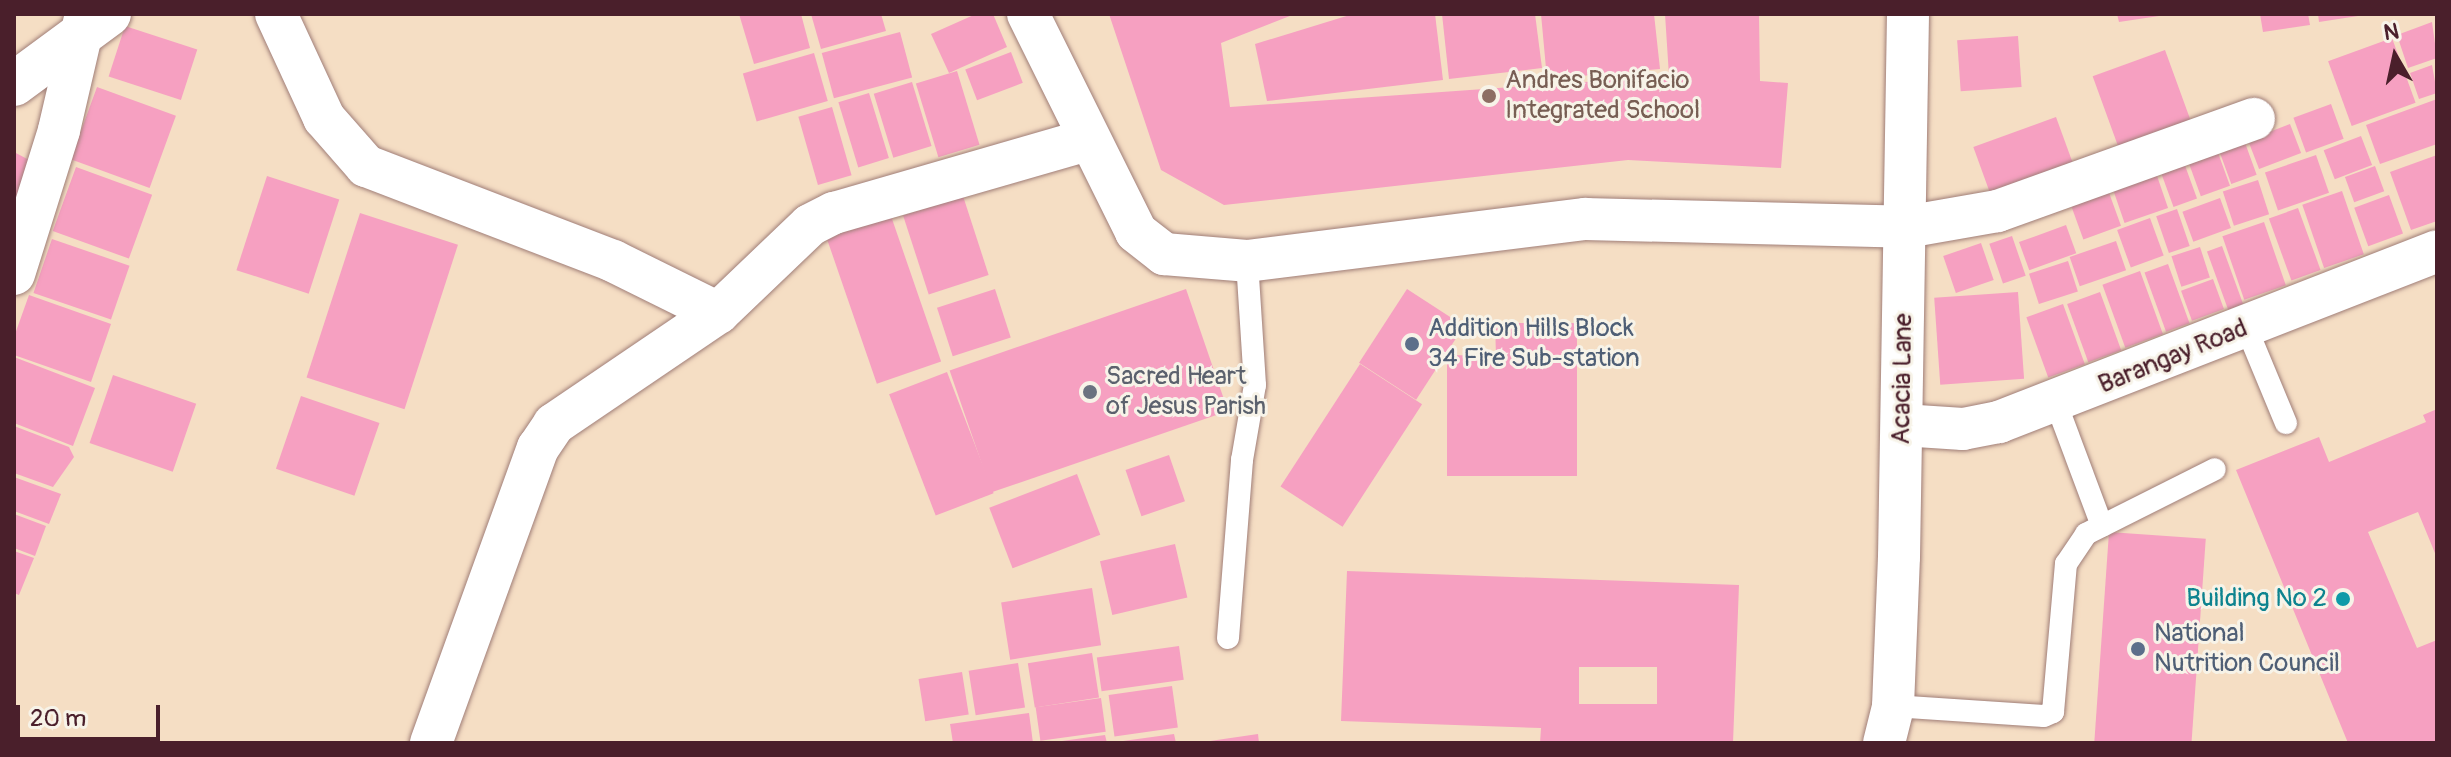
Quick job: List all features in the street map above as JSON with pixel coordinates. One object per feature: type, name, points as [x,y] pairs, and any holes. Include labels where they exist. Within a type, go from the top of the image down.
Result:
[{"type":"street","points":[[276,14],[324,118],[366,166],[613,261],[718,313]]},
{"type":"street","points":[[1028,14],[1087,140],[1136,232],[1164,254],[1247,261],[1585,219],[1906,227],[1998,211],[2254,119]]},
{"type":"street","name":"Acacia Lane","points":[[1888,725],[1902,425],[1908,14]]},
{"type":"street","points":[[14,84],[93,21]]},
{"type":"street","points":[[14,274],[93,21]]},
{"type":"street","points":[[431,743],[538,448],[554,424],[718,313],[810,225],[834,213],[1087,140]]},
{"type":"street","name":"Barangay Road","points":[[1902,425],[1963,429],[2056,403],[2437,251]]},
{"type":"lane","points":[[1228,638],[1242,460],[1255,385],[1247,261]]},
{"type":"lane","points":[[2246,327],[2286,423]]},
{"type":"lane","points":[[2056,403],[2102,526]]},
{"type":"lane","points":[[1888,725],[2044,716],[2053,712],[2066,564],[2086,534],[2215,469]]},
{"type":"building","points":[[739,14],[801,14],[810,48],[754,64]]},
{"type":"building","points":[[811,14],[881,14],[886,31],[821,49]]},
{"type":"building","points":[[976,14],[993,14],[1007,47],[949,73],[931,34]]},
{"type":"building","points":[[1109,14],[1295,14],[1221,43],[1230,107],[1669,76],[1665,14],[1759,14],[1760,81],[1788,83],[1781,168],[1628,160],[1224,205],[1161,170]]},
{"type":"building","points":[[1353,14],[1435,14],[1443,80],[1267,101],[1255,44]]},
{"type":"building","points":[[1442,14],[1535,14],[1542,68],[1449,79]]},
{"type":"building","points":[[1541,14],[1654,14],[1660,69],[1547,79]]},
{"type":"building","points":[[2117,14],[2159,14],[2159,16],[2119,22]]},
{"type":"building","points":[[2260,14],[2308,14],[2310,25],[2263,32]]},
{"type":"building","points":[[2318,14],[2358,14],[2358,16],[2319,22]]},
{"type":"building","points":[[2432,22],[2437,58],[2408,68],[2397,35]]},
{"type":"building","points":[[125,26],[197,49],[181,100],[109,76]]},
{"type":"building","points":[[900,32],[912,77],[834,98],[822,53]]},
{"type":"building","points":[[2018,36],[2022,87],[1961,91],[1957,40]]},
{"type":"building","points":[[2392,38],[2416,103],[2352,126],[2328,61]]},
{"type":"building","points":[[2165,50],[2192,125],[2120,152],[2093,76]]},
{"type":"building","points":[[1011,52],[1023,83],[977,100],[965,70]]},
{"type":"building","points":[[814,53],[828,101],[757,121],[743,73]]},
{"type":"building","points":[[2432,65],[2437,93],[2419,99],[2410,73]]},
{"type":"building","points":[[957,71],[980,145],[938,157],[916,84]]},
{"type":"building","points":[[912,82],[932,146],[893,158],[874,94]]},
{"type":"building","points":[[97,87],[176,116],[150,188],[71,159]]},
{"type":"building","points":[[869,93],[889,158],[858,167],[838,102]]},
{"type":"building","points":[[2437,99],[2437,144],[2380,164],[2366,125]]},
{"type":"building","points":[[2331,104],[2344,139],[2306,152],[2293,118]]},
{"type":"building","points":[[832,107],[852,175],[818,185],[798,117]]},
{"type":"building","points":[[2056,117],[2075,170],[1992,200],[1973,147]]},
{"type":"building","points":[[2290,124],[2301,153],[2259,169],[2248,140]]},
{"type":"building","points":[[2361,136],[2372,165],[2335,179],[2324,150]]},
{"type":"building","points":[[2244,140],[2257,175],[2231,184],[2219,149]]},
{"type":"building","points":[[2217,150],[2230,186],[2201,196],[2188,161]]},
{"type":"building","points":[[14,152],[31,161],[14,220]]},
{"type":"building","points":[[2316,155],[2329,193],[2278,210],[2265,173]]},
{"type":"building","points":[[2437,155],[2437,221],[2411,230],[2390,172]]},
{"type":"building","points":[[2183,160],[2197,199],[2174,207],[2160,169]]},
{"type":"building","points":[[2375,166],[2384,191],[2354,202],[2345,177]]},
{"type":"building","points":[[76,167],[152,195],[129,259],[53,231]]},
{"type":"building","points":[[2156,173],[2168,208],[2125,223],[2113,188]]},
{"type":"building","points":[[267,176],[339,199],[309,294],[236,270]]},
{"type":"building","points":[[2258,180],[2269,214],[2234,226],[2223,191]]},
{"type":"building","points":[[2108,190],[2121,226],[2083,239],[2070,204]]},
{"type":"building","points":[[2342,191],[2364,254],[2324,268],[2302,205]]},
{"type":"building","points":[[2389,195],[2403,234],[2368,246],[2354,208]]},
{"type":"building","points":[[963,196],[989,275],[929,294],[903,215]]},
{"type":"building","points":[[2220,198],[2231,228],[2193,242],[2182,212]]},
{"type":"building","points":[[2298,208],[2321,270],[2291,281],[2269,219]]},
{"type":"building","points":[[2177,209],[2190,246],[2169,253],[2156,216]]},
{"type":"building","points":[[360,213],[458,245],[404,409],[307,378]]},
{"type":"building","points":[[891,216],[941,362],[877,384],[827,238]]},
{"type":"building","points":[[2150,218],[2164,256],[2131,268],[2117,230]]},
{"type":"building","points":[[2264,222],[2286,285],[2244,300],[2222,236]]},
{"type":"building","points":[[2066,225],[2076,253],[2029,270],[2019,242]]},
{"type":"building","points":[[2012,236],[2026,276],[2003,284],[1989,244]]},
{"type":"building","points":[[52,239],[130,266],[111,320],[33,293]]},
{"type":"building","points":[[2116,241],[2126,270],[2080,286],[2070,257]]},
{"type":"building","points":[[1981,243],[1994,280],[1956,293],[1943,256]]},
{"type":"building","points":[[2222,246],[2243,304],[2228,310],[2207,251]]},
{"type":"building","points":[[2200,247],[2210,277],[2181,287],[2171,256]]},
{"type":"building","points":[[2068,261],[2078,291],[2039,304],[2029,274]]},
{"type":"building","points":[[2168,264],[2190,323],[2166,332],[2145,273]]},
{"type":"building","points":[[2140,271],[2163,334],[2125,348],[2102,285]]},
{"type":"building","points":[[2213,279],[2224,309],[2192,321],[2181,291]]},
{"type":"building","points":[[995,289],[1011,338],[953,356],[937,308]]},
{"type":"building","name":"Sacred Heart of Jesus Parish","points":[[1186,289],[1228,411],[992,492],[950,370]]},
{"type":"building","name":"Addition Hills Block 34 Fire Sub-station","points":[[1407,289],[1464,326],[1416,400],[1359,363]]},
{"type":"building","points":[[2018,292],[2024,379],[1940,385],[1934,298]]},
{"type":"building","points":[[2100,292],[2121,350],[2088,362],[2067,304]]},
{"type":"building","points":[[29,295],[111,324],[91,382],[14,355],[14,337]]},
{"type":"building","points":[[2063,304],[2085,364],[2048,377],[2026,317]]},
{"type":"building","points":[[1495,323],[1577,323],[1577,476],[1447,476],[1447,355],[1496,356]]},
{"type":"building","points":[[14,357],[95,388],[73,446],[14,423]]},
{"type":"building","points":[[1360,364],[1422,404],[1343,527],[1280,486]]},
{"type":"building","points":[[947,372],[994,493],[936,516],[889,394]]},
{"type":"building","points":[[113,375],[196,404],[173,472],[90,443]]},
{"type":"building","points":[[301,396],[379,423],[354,496],[276,469]]},
{"type":"building","name":"Building № 2","points":[[2437,409],[2437,558],[2418,512],[2368,532],[2417,648],[2437,640],[2437,743],[2348,743],[2236,470],[2319,437],[2329,462],[2426,422],[2423,415]]},
{"type":"building","points":[[14,426],[69,447],[74,457],[53,487],[14,473]]},
{"type":"building","points":[[1169,455],[1185,501],[1141,516],[1126,470]]},
{"type":"building","points":[[1077,474],[1100,535],[1013,568],[989,508]]},
{"type":"building","points":[[14,477],[61,494],[49,524],[14,511]]},
{"type":"building","points":[[14,514],[46,526],[35,556],[14,548]]},
{"type":"building","points":[[2109,532],[2206,539],[2191,743],[2094,742]]},
{"type":"building","points":[[1175,544],[1187,598],[1112,615],[1100,561]]},
{"type":"building","points":[[14,551],[34,558],[19,595],[14,593]]},
{"type":"building","points":[[1347,571],[1739,585],[1733,743],[1540,743],[1541,728],[1341,721]],"holes":[[[1579,667],[1657,667],[1657,704],[1579,704]]]},
{"type":"building","points":[[1092,588],[1101,645],[1010,660],[1001,602]]},
{"type":"building","points":[[1179,646],[1184,680],[1102,691],[1097,658]]},
{"type":"building","points":[[1092,653],[1099,697],[1035,708],[1028,663]]},
{"type":"building","points":[[1018,663],[1025,707],[976,715],[969,671]]},
{"type":"building","points":[[962,672],[969,714],[925,721],[919,679]]},
{"type":"building","points":[[1172,686],[1178,728],[1114,736],[1109,695]]},
{"type":"building","points":[[1101,698],[1106,732],[1040,741],[1036,707]]},
{"type":"building","points":[[1029,713],[1033,743],[953,743],[950,724]]},
{"type":"building","points":[[1174,734],[1176,743],[1123,743],[1123,741]]},
{"type":"building","points":[[1258,734],[1259,743],[1210,743],[1210,741]]},
{"type":"building","points":[[1105,735],[1107,743],[1062,741]]},
{"type":"place","name":"Andres Bonifacio Integrated School","points":[[1489,96]]},
{"type":"place","name":"Addition Hills Block 34 Fire Sub-station","points":[[1412,344]]},
{"type":"place","name":"Sacred Heart of Jesus Parish","points":[[1090,392]]},
{"type":"place","name":"Building № 2","points":[[2343,599]]},
{"type":"place","name":"National Nutrition Council","points":[[2138,649]]}]
